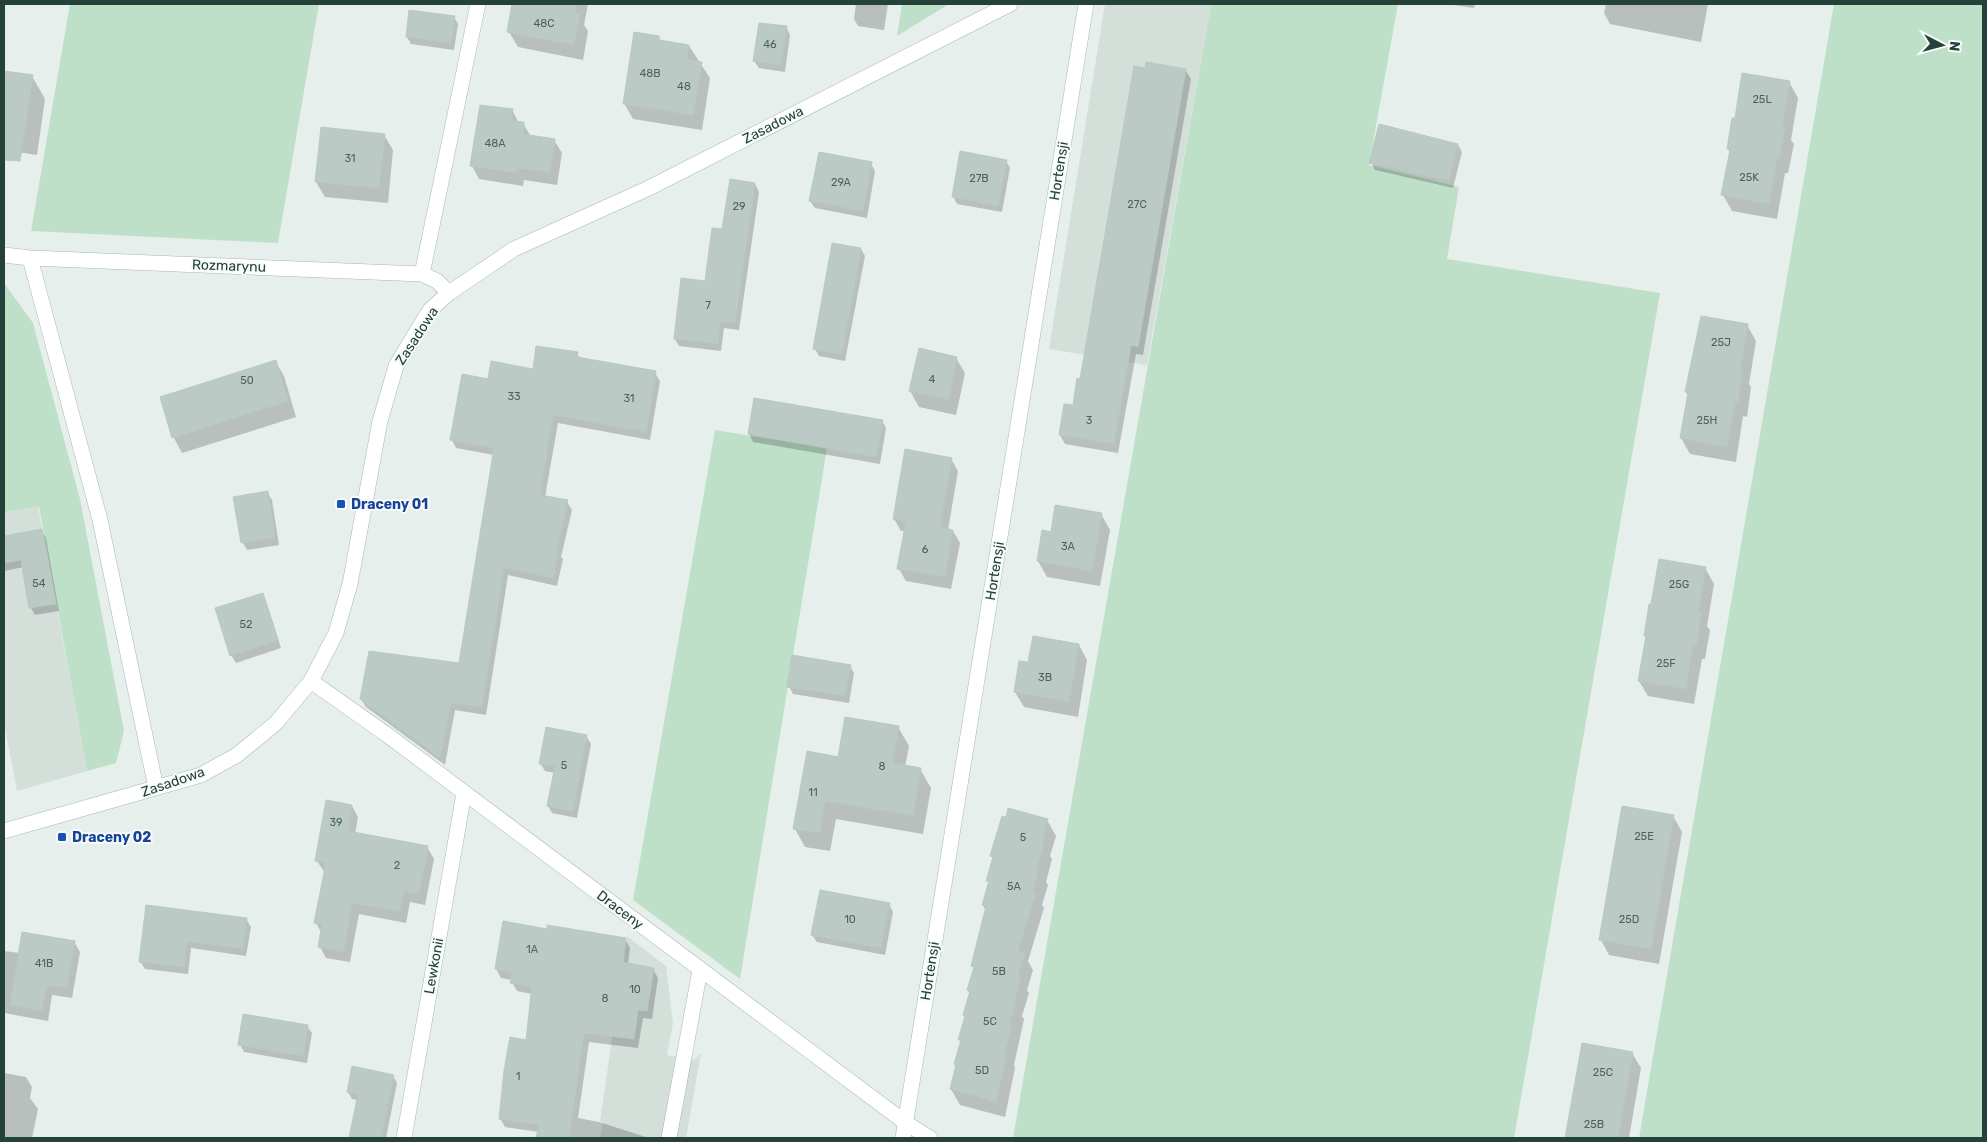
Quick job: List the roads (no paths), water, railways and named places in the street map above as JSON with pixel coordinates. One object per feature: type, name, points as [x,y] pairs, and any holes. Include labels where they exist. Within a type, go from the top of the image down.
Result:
[{"type":"street","points":[[422,274],[478,4]]},
{"type":"street","name":"Zasadowa","points":[[4,832],[201,775],[237,755],[276,723],[311,681],[336,633],[350,584],[380,422],[396,366],[430,310],[449,293],[514,249],[649,188],[1010,4]]},
{"type":"street","name":"Hortensji","points":[[903,1138],[1086,4]]},
{"type":"street","name":"Rozmarynu","points":[[4,255],[30,258],[422,274],[437,281],[449,293]]},
{"type":"street","points":[[30,258],[100,520],[156,788]]},
{"type":"street","name":"Draceny","points":[[311,681],[906,1123],[930,1138]]},
{"type":"street","name":"Lewkonii","points":[[404,1138],[464,793]]},
{"type":"street","points":[[669,1138],[700,970]]},
{"type":"place","name":"Draceny 01","points":[[341,504]]},
{"type":"place","name":"Draceny 02","points":[[62,837]]}]
